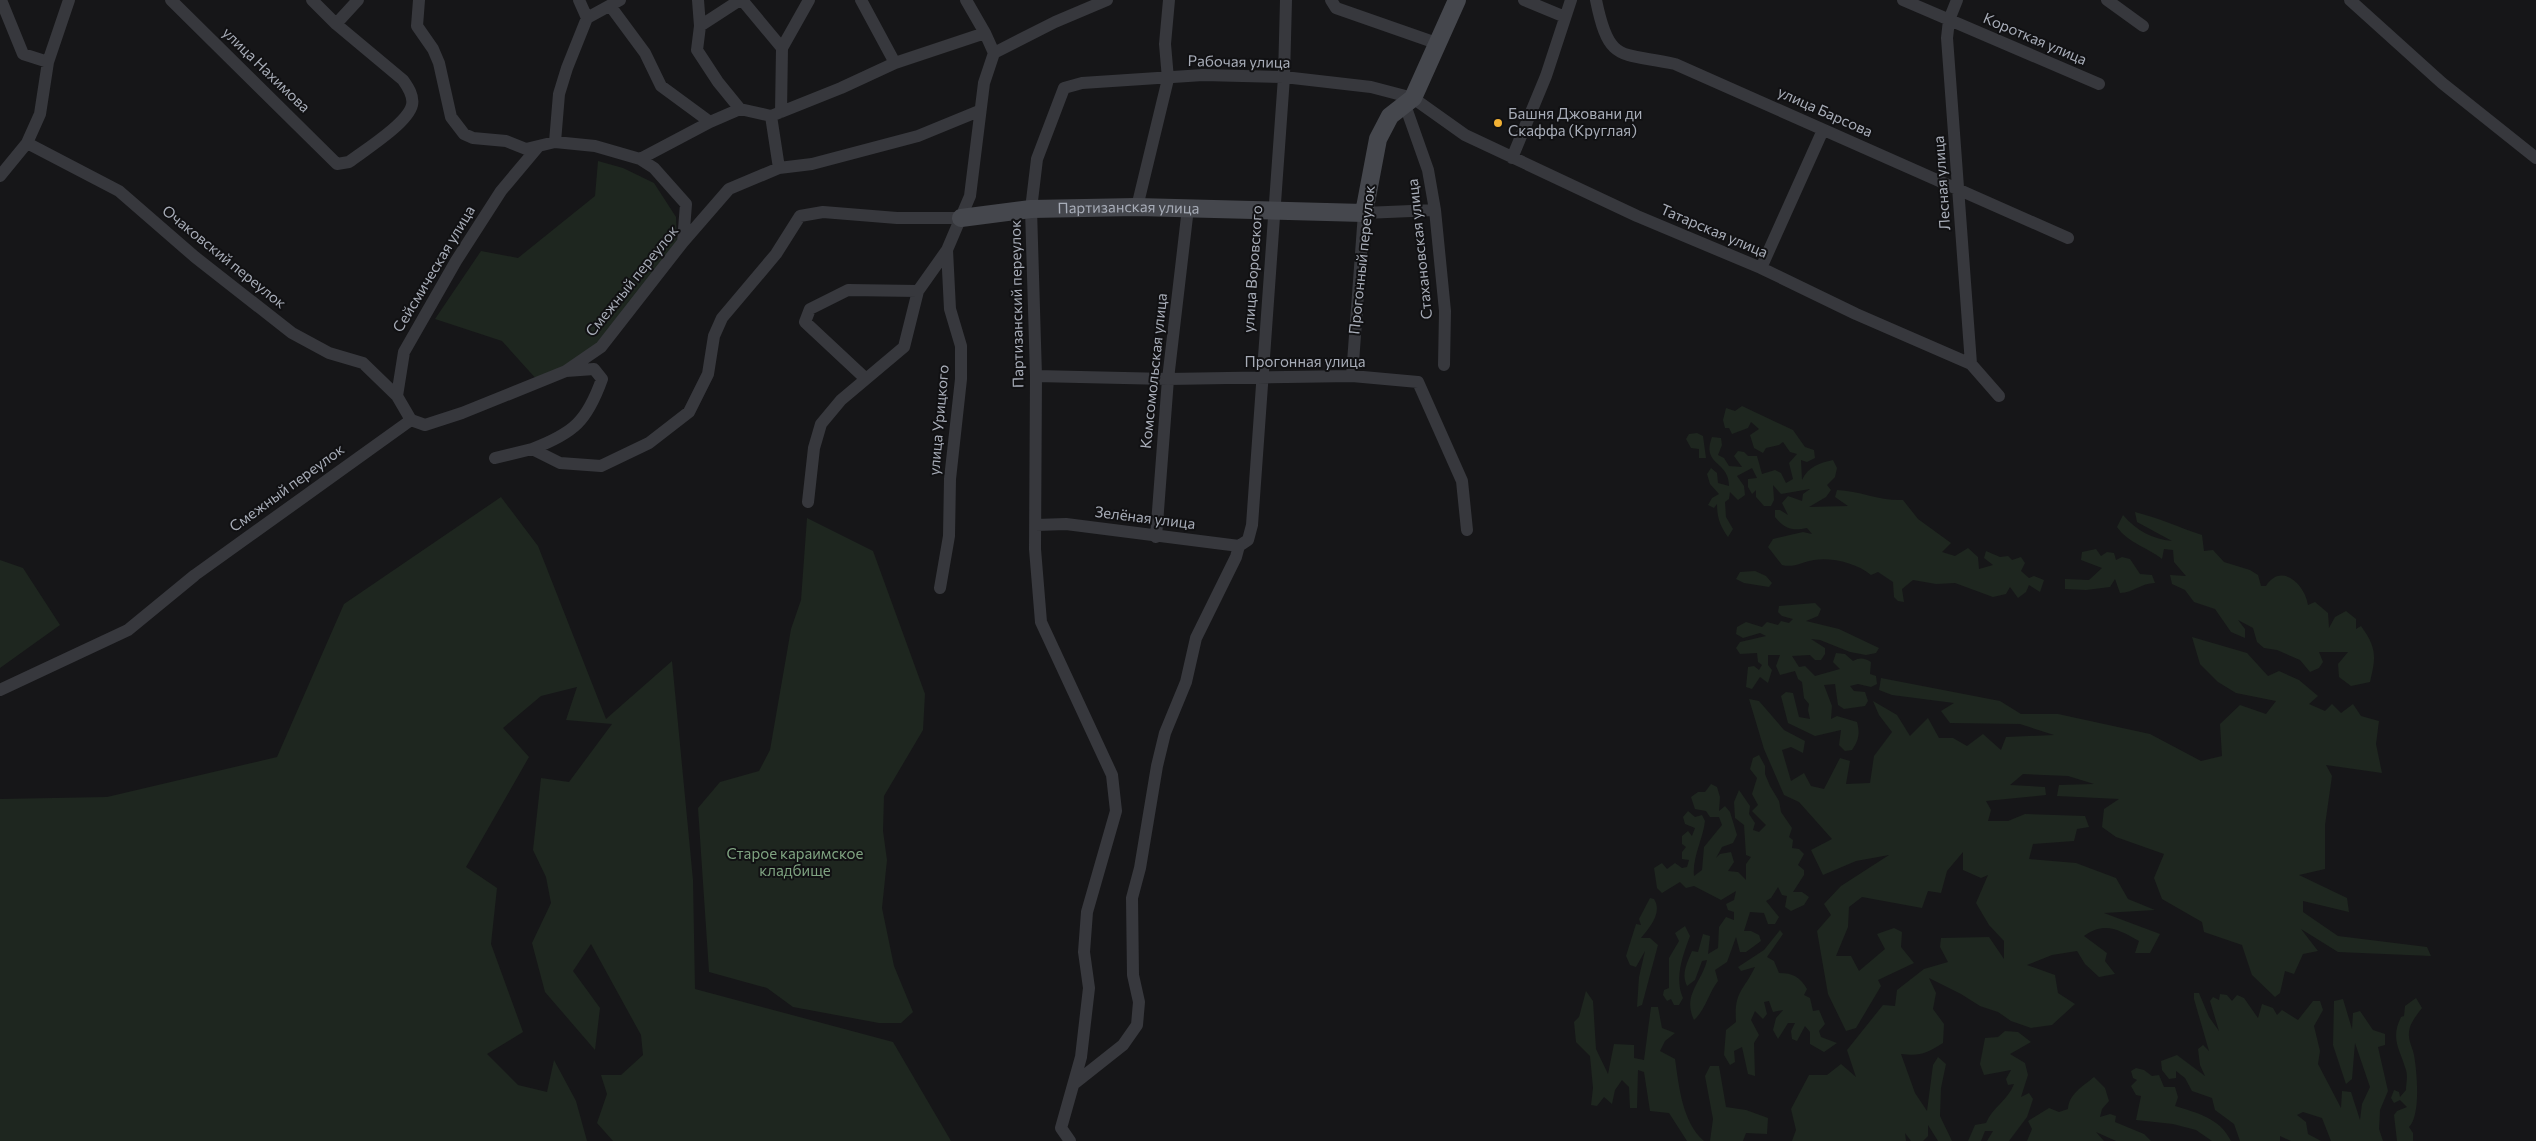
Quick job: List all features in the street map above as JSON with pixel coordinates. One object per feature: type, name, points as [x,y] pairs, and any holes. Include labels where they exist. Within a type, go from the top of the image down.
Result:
[{"type":"street","points":[[1,0],[23,54],[48,62]]},
{"type":"street","points":[[0,176],[27,143],[40,114],[48,62],[69,0]]},
{"type":"street","name":"улица Нахимова","points":[[171,0],[337,164],[350,162],[406,118],[412,104],[410,90],[404,80],[336,24]]},
{"type":"street","points":[[312,0],[336,24],[358,0]]},
{"type":"street","points":[[418,0],[417,26],[433,49],[439,63],[451,117],[464,134],[473,138],[506,142],[526,149],[555,142],[595,146],[640,159],[654,168],[686,204],[683,242]]},
{"type":"street","points":[[579,0],[587,18]]},
{"type":"street","points":[[698,0],[700,26],[697,50],[718,82],[740,109]]},
{"type":"street","points":[[700,26],[741,0],[782,48]]},
{"type":"street","points":[[779,168],[776,114],[782,48],[809,0]]},
{"type":"street","points":[[860,0],[894,63]]},
{"type":"street","points":[[966,0],[994,53],[1056,22],[1107,0]]},
{"type":"street","points":[[1137,207],[1168,79],[1165,44],[1169,0]]},
{"type":"street","name":"улица Воровского","points":[[1074,1083],[1122,1045],[1137,1024],[1139,1002],[1133,975],[1132,898],[1140,868],[1157,766],[1165,733],[1186,682],[1196,638],[1252,525],[1284,77],[1286,0]]},
{"type":"street","points":[[1331,0],[1336,8],[1439,44]]},
{"type":"street","points":[[1409,101],[1439,44],[1458,0]]},
{"type":"street","points":[[1524,0],[1566,17]]},
{"type":"street","points":[[1512,158],[1546,76],[1571,0]]},
{"type":"street","name":"улица Барсова","points":[[1596,0],[1602,30],[1613,47],[1620,52],[1642,59],[1675,64],[2068,238]]},
{"type":"street","name":"Короткая улица","points":[[1903,0],[2099,84]]},
{"type":"street","name":"Лесная улица","points":[[1957,0],[1949,20],[1947,38],[1972,364]]},
{"type":"street","points":[[2107,0],[2143,26]]},
{"type":"street","points":[[2350,0],[2442,83],[2536,158]]},
{"type":"street","points":[[555,142],[559,94],[572,53],[587,18],[615,3],[662,86],[710,122]]},
{"type":"street","points":[[640,159],[710,122],[740,109],[776,114],[841,88],[894,63],[985,33]]},
{"type":"street","name":"улица Урицкого","points":[[940,588],[949,536],[950,479],[961,379],[961,346],[950,309],[947,250],[970,196],[979,111],[984,83],[994,53]]},
{"type":"street","name":"Рабочая улица","points":[[1064,88],[1082,83],[1168,79],[1203,75],[1284,77],[1372,87],[1409,101]]},
{"type":"street","name":"Партизанский переулок","points":[[1064,88],[1037,159],[1031,209],[1036,376],[1035,549],[1041,622],[1112,775],[1116,812],[1087,912],[1084,952],[1089,988],[1081,1057],[1061,1128],[1070,1141]]},
{"type":"street","name":"Татарская улица","points":[[1409,101],[1465,135],[1512,158],[1637,216],[1761,268],[1856,314],[1972,364],[1999,396]]},
{"type":"street","name":"Стахановская улица","points":[[1409,101],[1428,170],[1435,210],[1445,311],[1444,365]]},
{"type":"street","name":"Прогонный переулок","points":[[1352,376],[1364,213],[1378,139],[1390,116],[1409,101]]},
{"type":"street","name":"Смежный переулок","points":[[0,690],[128,630],[195,575],[411,420],[425,425],[566,371],[601,347],[683,242],[729,189],[779,168],[812,164],[918,136],[979,111]]},
{"type":"street","points":[[1761,268],[1824,130]]},
{"type":"street","name":"Очаковский переулок","points":[[27,143],[119,191],[195,257],[292,333],[329,353],[363,363],[397,396]]},
{"type":"street","name":"Сейсмическая улица","points":[[397,396],[404,352],[456,261],[501,191],[538,147]]},
{"type":"street","name":"Партизанская улица","points":[[532,449],[560,463],[601,466],[650,444],[689,412],[708,374],[714,336],[722,318],[776,254],[800,216],[823,212],[897,218],[961,218],[1031,209],[1137,207],[1364,213],[1435,210]]},
{"type":"street","name":"Комсомольская улица","points":[[1156,537],[1168,379],[1188,208]]},
{"type":"street","points":[[808,502],[814,448],[821,424],[841,400],[904,347],[918,291],[947,250]]},
{"type":"street","points":[[866,379],[805,322],[810,309],[848,290],[918,291]]},
{"type":"street","points":[[495,458],[532,449],[560,438],[578,424],[594,400],[602,379],[594,369],[566,371]]},
{"type":"street","name":"Прогонная улица","points":[[1036,376],[1168,379],[1262,379],[1352,376],[1418,382],[1462,481],[1467,530]]},
{"type":"street","points":[[397,396],[411,420]]},
{"type":"street","name":"Зелёная улица","points":[[1036,525],[1066,524],[1156,537],[1244,543]]},
{"type":"green space","points":[[598,161],[623,168],[654,183],[676,217],[677,246],[595,348],[539,382],[502,341],[435,319],[481,251],[518,258],[595,196]]},
{"type":"green space","points":[[1742,406],[1793,430],[1805,447],[1814,450],[1815,458],[1807,462],[1801,460],[1802,480],[1807,472],[1815,466],[1833,460],[1837,468],[1835,477],[1827,485],[1831,490],[1826,497],[1809,507],[1848,506],[1835,497],[1837,490],[1886,499],[1903,500],[1918,519],[1951,543],[1942,552],[1955,556],[1968,548],[1978,557],[1979,569],[1993,565],[1984,558],[1986,551],[2000,557],[2008,556],[2012,560],[2021,557],[2025,563],[2021,571],[2029,578],[2034,576],[2044,580],[2040,592],[2029,585],[2026,592],[2018,598],[2010,587],[2006,594],[1993,597],[1955,583],[1936,584],[1913,580],[1902,589],[1904,602],[1898,601],[1894,597],[1893,582],[1878,572],[1871,575],[1851,564],[1828,559],[1814,560],[1790,566],[1782,565],[1768,547],[1773,539],[1803,532],[1812,534],[1807,528],[1793,529],[1786,527],[1775,517],[1775,510],[1780,510],[1788,515],[1782,503],[1788,496],[1802,501],[1803,494],[1810,489],[1781,494],[1773,485],[1774,500],[1771,506],[1764,506],[1756,497],[1756,490],[1752,494],[1748,487],[1748,479],[1757,478],[1752,468],[1737,476],[1744,486],[1745,495],[1738,500],[1730,492],[1729,499],[1725,502],[1726,517],[1733,529],[1728,537],[1720,521],[1717,504],[1714,508],[1708,505],[1712,498],[1719,494],[1710,484],[1707,474],[1711,468],[1717,473],[1718,483],[1729,486],[1725,471],[1710,453],[1712,437],[1721,438],[1722,445],[1718,455],[1724,458],[1729,466],[1742,467],[1734,456],[1738,451],[1744,452],[1748,456],[1757,456],[1762,474],[1775,470],[1781,473],[1786,483],[1793,479],[1789,463],[1797,454],[1790,452],[1783,442],[1766,448],[1763,453],[1754,448],[1750,435],[1759,429],[1751,422],[1748,428],[1732,434],[1729,428],[1725,428],[1723,420],[1726,408],[1735,411]]},
{"type":"green space","points":[[1697,433],[1703,436],[1706,458],[1699,458],[1699,449],[1691,448],[1686,439],[1689,434]]},
{"type":"green space","points":[[501,497],[538,546],[606,719],[672,661],[693,880],[695,989],[893,1042],[951,1141],[613,1141],[597,1123],[607,1094],[601,1075],[621,1075],[643,1055],[641,1035],[591,944],[573,971],[600,1008],[595,1050],[545,992],[532,943],[551,903],[546,877],[533,850],[541,778],[569,782],[612,724],[566,720],[577,687],[541,696],[503,728],[529,757],[466,867],[497,888],[491,944],[523,1032],[487,1054],[518,1085],[547,1092],[554,1060],[576,1101],[587,1141],[0,1141],[0,799],[107,797],[277,757],[344,604]]},
{"type":"green space","points":[[2135,512],[2202,535],[2204,551],[2213,550],[2224,562],[2250,570],[2258,575],[2261,586],[2266,586],[2272,579],[2278,576],[2292,579],[2302,590],[2308,605],[2315,602],[2328,613],[2329,628],[2335,617],[2346,611],[2356,619],[2356,629],[2361,626],[2370,641],[2374,659],[2370,682],[2351,686],[2339,677],[2338,664],[2348,652],[2319,652],[2323,662],[2319,668],[2310,672],[2300,660],[2277,650],[2264,648],[2257,642],[2253,628],[2238,620],[2245,629],[2245,638],[2231,632],[2215,609],[2194,602],[2185,590],[2172,584],[2170,575],[2186,576],[2174,562],[2173,550],[2164,549],[2162,559],[2132,541],[2117,527],[2123,515],[2134,526],[2145,533],[2172,541],[2137,522]]},
{"type":"green space","name":"Старое караимское кладбище","points":[[807,518],[873,551],[925,694],[923,730],[884,796],[883,831],[887,860],[882,908],[894,966],[913,1012],[901,1023],[879,1023],[793,1007],[767,988],[709,972],[698,808],[720,782],[759,771],[770,750],[791,629],[801,600]]},
{"type":"green space","points":[[2096,549],[2101,556],[2107,552],[2114,553],[2116,560],[2122,557],[2130,559],[2140,574],[2152,575],[2155,583],[2150,583],[2125,593],[2120,593],[2115,579],[2110,587],[2086,590],[2065,589],[2065,579],[2089,580],[2102,568],[2081,560],[2082,552]]},
{"type":"green space","points":[[0,560],[23,568],[60,625],[0,668]]},
{"type":"green space","points":[[1755,571],[1766,576],[1772,583],[1769,587],[1744,583],[1736,579],[1740,572]]},
{"type":"green space","points":[[1815,603],[1821,609],[1818,616],[1806,621],[1839,629],[1879,648],[1876,653],[1866,655],[1850,652],[1820,640],[1811,639],[1825,648],[1825,654],[1821,660],[1815,660],[1810,655],[1792,656],[1799,667],[1805,666],[1815,676],[1840,669],[1833,662],[1836,653],[1845,654],[1853,661],[1862,659],[1871,662],[1870,674],[1876,676],[1877,684],[1871,687],[1858,684],[1850,686],[1854,691],[1865,692],[1868,701],[1865,706],[1844,709],[1838,705],[1835,684],[1824,685],[1832,706],[1831,719],[1837,716],[1857,722],[1858,736],[1852,750],[1845,751],[1839,745],[1841,730],[1815,736],[1788,723],[1781,696],[1786,692],[1793,693],[1799,717],[1810,719],[1809,704],[1804,698],[1802,682],[1798,679],[1795,671],[1780,675],[1776,666],[1780,655],[1768,655],[1768,665],[1772,670],[1768,683],[1760,677],[1752,689],[1746,687],[1748,667],[1754,666],[1759,670],[1762,665],[1758,662],[1757,653],[1740,654],[1736,648],[1740,642],[1766,636],[1760,633],[1743,638],[1736,634],[1737,627],[1746,622],[1762,627],[1767,622],[1778,625],[1781,621],[1789,623],[1793,619],[1782,616],[1778,612],[1779,606]]},
{"type":"green space","points":[[2192,637],[2247,653],[2268,676],[2279,671],[2299,680],[2318,696],[2309,704],[2325,711],[2332,704],[2341,713],[2353,704],[2361,716],[2379,721],[2376,744],[2382,773],[2326,765],[2332,776],[2325,825],[2325,869],[2299,875],[2347,898],[2349,912],[2303,901],[2303,912],[2338,936],[2427,947],[2431,956],[2338,952],[2301,929],[2318,951],[2303,954],[2294,974],[2285,971],[2280,993],[2275,997],[2252,975],[2242,945],[2204,932],[2202,922],[2162,899],[2154,878],[2164,854],[2116,837],[2102,827],[2104,809],[2119,799],[2057,796],[2059,785],[2094,784],[2068,776],[2023,774],[2010,785],[2045,787],[2046,795],[1986,801],[1991,810],[1988,821],[2008,821],[2025,814],[2085,816],[2089,827],[2077,829],[2074,841],[2033,844],[2029,859],[2076,863],[2116,878],[2128,899],[2155,910],[2104,913],[2160,934],[2150,953],[2135,953],[2139,941],[2125,933],[2105,928],[2092,931],[2084,936],[2107,953],[2105,961],[2115,974],[2099,977],[2085,964],[2077,951],[2052,955],[2027,965],[2055,975],[2058,993],[2075,1004],[2052,1025],[2031,1028],[2011,1021],[1998,1012],[1980,1006],[1929,978],[1936,993],[1933,1009],[1944,1024],[1943,1043],[1923,1053],[1913,1055],[1901,1054],[1915,1093],[1927,1111],[1933,1065],[1938,1057],[1946,1064],[1941,1088],[1940,1116],[1952,1141],[1938,1141],[1928,1125],[1928,1136],[1923,1141],[1911,1141],[1905,1133],[1906,1141],[1792,1141],[1796,1130],[1791,1109],[1809,1075],[1827,1075],[1841,1064],[1856,1077],[1847,1050],[1883,1005],[1895,1006],[1897,990],[1924,969],[1948,962],[1940,947],[1941,938],[1989,937],[2004,959],[2004,941],[1989,925],[1976,903],[1988,875],[1981,878],[1963,870],[1963,852],[1947,871],[1941,893],[1928,891],[1922,908],[1862,897],[1849,907],[1848,927],[1836,956],[1851,956],[1859,971],[1885,949],[1877,934],[1894,928],[1902,932],[1901,947],[1914,963],[1878,980],[1881,986],[1856,1028],[1846,1031],[1828,994],[1817,931],[1831,915],[1824,904],[1841,886],[1889,855],[1856,861],[1823,875],[1811,850],[1832,839],[1799,802],[1784,795],[1764,749],[1749,699],[1759,701],[1784,730],[1805,741],[1803,753],[1791,747],[1782,750],[1791,781],[1804,773],[1811,786],[1824,789],[1840,758],[1850,761],[1846,784],[1870,783],[1874,756],[1892,732],[1879,715],[1873,701],[1897,715],[1910,736],[1928,718],[1939,738],[1953,738],[1967,746],[1983,734],[2001,750],[2006,737],[2054,735],[2020,724],[1950,723],[1941,711],[1954,703],[1892,695],[1879,690],[1881,678],[2000,701],[2021,714],[2058,714],[2150,734],[2201,761],[2222,756],[2220,724],[2240,705],[2266,714],[2276,701],[2236,693],[2218,682],[2200,664]]},
{"type":"green space","points":[[1759,755],[1765,766],[1765,774],[1770,786],[1779,801],[1781,812],[1792,828],[1789,837],[1793,840],[1792,848],[1799,849],[1804,854],[1798,865],[1804,870],[1804,875],[1793,892],[1802,892],[1809,897],[1804,905],[1791,911],[1785,907],[1787,896],[1782,895],[1778,887],[1771,898],[1766,901],[1779,917],[1775,924],[1768,924],[1764,913],[1750,912],[1744,931],[1751,931],[1759,935],[1761,941],[1746,952],[1740,952],[1736,937],[1727,962],[1715,970],[1718,981],[1701,1012],[1694,1020],[1690,1003],[1707,960],[1702,961],[1695,980],[1687,986],[1685,973],[1687,964],[1692,951],[1698,952],[1703,934],[1710,936],[1708,954],[1718,948],[1719,927],[1726,917],[1734,920],[1734,912],[1728,910],[1726,904],[1734,900],[1736,891],[1721,900],[1694,886],[1686,888],[1680,882],[1662,893],[1657,888],[1654,868],[1662,863],[1667,869],[1675,863],[1682,868],[1687,867],[1689,860],[1682,859],[1682,852],[1686,847],[1682,844],[1682,836],[1688,831],[1692,836],[1695,828],[1685,824],[1683,817],[1688,811],[1695,817],[1702,815],[1705,821],[1696,855],[1694,876],[1702,870],[1704,847],[1722,825],[1719,817],[1710,817],[1706,811],[1695,809],[1691,797],[1698,792],[1705,792],[1711,784],[1717,787],[1720,797],[1719,811],[1725,806],[1730,812],[1737,835],[1733,843],[1722,847],[1716,858],[1720,854],[1731,852],[1734,862],[1728,871],[1738,872],[1746,880],[1746,864],[1751,857],[1746,855],[1744,825],[1735,818],[1734,802],[1739,790],[1750,806],[1749,814],[1755,823],[1753,830],[1759,832],[1766,825],[1752,811],[1758,805],[1752,794],[1757,778],[1750,769],[1753,758]]},
{"type":"green space","points":[[1650,898],[1654,899],[1656,904],[1656,915],[1641,938],[1650,938],[1658,945],[1642,1005],[1637,1007],[1639,977],[1645,951],[1636,967],[1630,965],[1626,956],[1636,924],[1641,925],[1639,919]]},
{"type":"green space","points":[[1685,926],[1690,936],[1679,975],[1680,990],[1683,998],[1679,1005],[1674,1005],[1671,999],[1667,1001],[1663,995],[1664,990],[1669,988],[1669,958],[1679,941],[1675,933]]},
{"type":"green space","points":[[1780,930],[1783,934],[1767,957],[1774,961],[1779,973],[1796,976],[1802,981],[1807,989],[1804,995],[1810,998],[1813,1011],[1819,1010],[1825,1024],[1819,1031],[1821,1037],[1837,1043],[1824,1052],[1810,1044],[1810,1032],[1805,1026],[1797,1041],[1792,1039],[1791,1031],[1795,1023],[1788,1023],[1778,1039],[1773,1030],[1776,1018],[1783,1010],[1773,1012],[1769,1001],[1764,1002],[1767,1014],[1763,1019],[1755,1011],[1751,1020],[1759,1035],[1754,1043],[1755,1076],[1748,1074],[1742,1047],[1734,1051],[1735,1062],[1730,1065],[1724,1055],[1726,1030],[1736,1022],[1736,1004],[1740,992],[1755,967],[1741,971],[1738,967],[1764,950]]},
{"type":"green space","points":[[1586,991],[1593,1001],[1596,1049],[1608,1074],[1614,1044],[1634,1045],[1634,1058],[1644,1060],[1651,1007],[1658,1007],[1662,1028],[1675,1033],[1665,1041],[1660,1051],[1675,1059],[1680,1092],[1686,1114],[1704,1141],[1687,1141],[1669,1113],[1650,1111],[1644,1072],[1638,1070],[1637,1108],[1630,1108],[1629,1087],[1622,1080],[1615,1090],[1612,1104],[1604,1097],[1597,1106],[1591,1105],[1593,1088],[1590,1056],[1576,1042],[1574,1022],[1579,1017]]},
{"type":"green space","points":[[2194,993],[2199,993],[2209,1017],[2219,1031],[2210,1001],[2213,997],[2219,1000],[2220,994],[2227,995],[2232,1001],[2237,995],[2244,998],[2258,1018],[2262,1004],[2273,1008],[2277,1015],[2282,1010],[2298,1020],[2313,1001],[2320,1001],[2323,1010],[2314,1026],[2320,1051],[2318,1064],[2341,1108],[2342,1091],[2351,1092],[2360,1120],[2362,1104],[2370,1087],[2355,1043],[2352,1079],[2346,1084],[2333,1045],[2334,1001],[2343,999],[2352,1029],[2353,1013],[2360,1011],[2373,1030],[2385,1034],[2385,1045],[2378,1047],[2388,1091],[2380,1110],[2379,1129],[2383,1141],[2331,1141],[2322,1118],[2303,1112],[2297,1115],[2306,1122],[2308,1134],[2321,1141],[2291,1141],[2280,1136],[2280,1141],[2240,1141],[2234,1124],[2215,1110],[2212,1098],[2192,1091],[2185,1078],[2176,1071],[2176,1078],[2169,1079],[2162,1070],[2161,1061],[2177,1055],[2205,1076],[2200,1065],[2198,1049],[2203,1045],[2209,1051],[2194,999]]},
{"type":"green space","points":[[2416,998],[2422,1008],[2413,1021],[2409,1032],[2417,1082],[2417,1103],[2413,1121],[2409,1127],[2413,1133],[2413,1141],[2397,1141],[2394,1115],[2397,1111],[2407,1107],[2400,1100],[2394,1103],[2391,1098],[2394,1090],[2399,1092],[2400,1097],[2406,1090],[2407,1077],[2397,1044],[2396,1032],[2401,1017],[2404,1016],[2405,1006]]},
{"type":"green space","points":[[2005,1031],[2018,1032],[2031,1042],[2010,1054],[2025,1063],[2028,1075],[2021,1097],[2029,1093],[2033,1099],[2027,1117],[2009,1141],[1987,1141],[1993,1131],[1985,1131],[1981,1141],[1968,1141],[1975,1125],[1986,1123],[2008,1095],[2014,1084],[2008,1085],[2006,1079],[2011,1070],[1984,1075],[1980,1064],[1985,1038],[1998,1037]]},
{"type":"green space","points":[[1710,1066],[1719,1066],[1726,1107],[1746,1110],[1768,1118],[1767,1134],[1746,1133],[1743,1141],[1710,1141],[1713,1119],[1705,1076]]},
{"type":"green space","points":[[2136,1068],[2144,1070],[2152,1076],[2159,1075],[2164,1087],[2175,1087],[2178,1097],[2175,1106],[2199,1114],[2214,1122],[2221,1127],[2231,1141],[2212,1141],[2196,1130],[2173,1124],[2136,1120],[2141,1096],[2136,1095],[2131,1086],[2137,1080],[2133,1078],[2131,1071]]},
{"type":"green space","points":[[2094,1077],[2105,1088],[2109,1101],[2102,1109],[2100,1117],[2110,1114],[2116,1116],[2115,1122],[2144,1134],[2151,1141],[2116,1141],[2096,1132],[2104,1141],[2027,1141],[2032,1129],[2028,1121],[2049,1108],[2059,1112],[2068,1109],[2074,1095]]},
{"type":"place","name":"Башня Джовани ди Скаффа (Круглая)","points":[[1498,123]]}]
